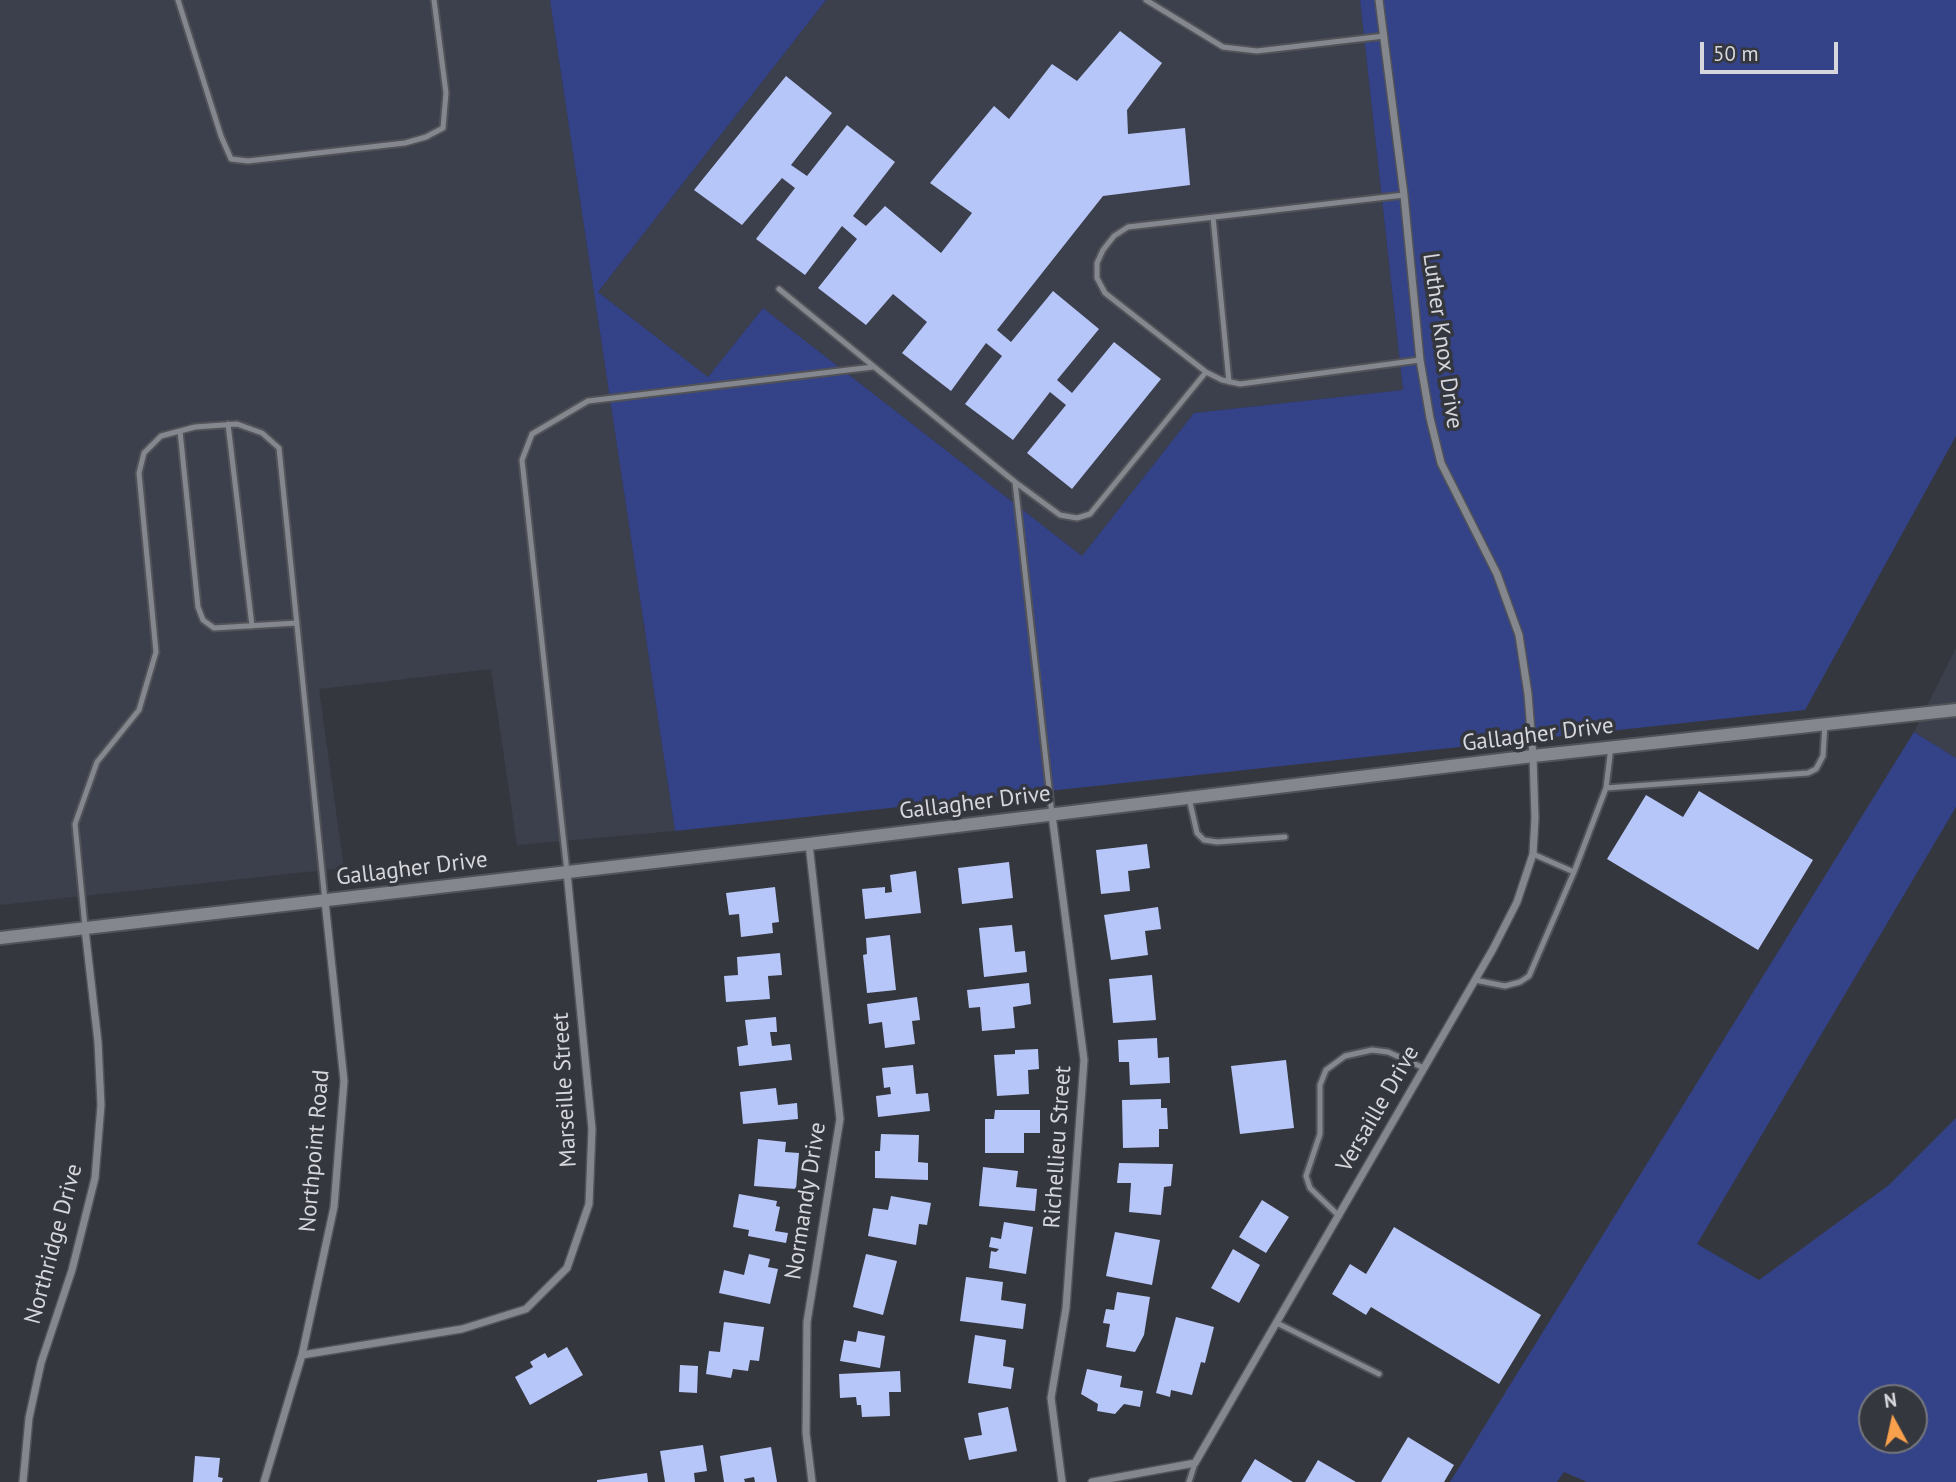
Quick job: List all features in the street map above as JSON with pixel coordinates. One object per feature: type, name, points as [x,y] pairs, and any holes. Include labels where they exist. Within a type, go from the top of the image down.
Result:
[{"type":"street","name":"Luther Knox Drive","points":[[1379,0],[1404,195],[1420,360],[1430,418],[1441,463],[1497,574],[1519,635],[1528,694],[1533,755]]},
{"type":"street","name":"Gallagher Drive","points":[[0,938],[810,844],[1533,755],[1956,710]]},
{"type":"street","name":"Versaille Drive","points":[[1195,1463],[1475,980],[1517,902],[1533,854],[1533,755]]},
{"type":"street","name":"Richellieu Street","points":[[1052,815],[1084,1060],[1066,1308],[1051,1398],[1062,1482]]},
{"type":"street","name":"Normandy Drive","points":[[810,844],[840,1119],[807,1322],[806,1433],[812,1482]]},
{"type":"street","name":"Marseille Street","points":[[302,1354],[462,1329],[526,1309],[567,1268],[589,1204],[592,1129],[567,872]]},
{"type":"street","name":"Northpoint Road","points":[[264,1482],[302,1354],[334,1206],[344,1081],[325,901]]},
{"type":"street","name":"Northridge Drive","points":[[23,1482],[29,1418],[41,1363],[72,1270],[95,1178],[101,1105],[99,1042],[85,929]]},
{"type":"street","points":[[1092,1482],[1195,1463]]},
{"type":"lane","points":[[178,0],[221,136],[231,159],[248,161],[405,143],[426,137],[443,128],[446,93],[434,0]]},
{"type":"lane","points":[[1146,0],[1223,47],[1256,51],[1384,36]]},
{"type":"lane","points":[[1404,195],[1128,227],[1114,236],[1097,263],[1097,278],[1105,293],[1206,372],[1229,382],[1240,384],[1420,360]]},
{"type":"lane","points":[[1213,217],[1229,382]]},
{"type":"lane","points":[[779,289],[1015,482],[1060,515],[1077,517],[1090,514],[1206,372]]},
{"type":"lane","points":[[567,872],[522,460],[532,434],[588,401],[873,366]]},
{"type":"lane","points":[[228,424],[252,626]]},
{"type":"lane","points":[[85,929],[75,824],[97,762],[139,710],[156,652],[139,473],[144,453],[161,436],[195,427],[237,424],[262,433],[279,447],[325,901]]},
{"type":"lane","points":[[180,431],[198,607],[203,620],[214,628],[297,623]]},
{"type":"lane","points":[[1015,482],[1052,815]]},
{"type":"lane","points":[[1606,788],[1808,773],[1816,769],[1823,756],[1825,724]]},
{"type":"lane","points":[[1475,980],[1505,986],[1529,976],[1574,872],[1606,788],[1611,747]]},
{"type":"lane","points":[[1189,798],[1197,833],[1204,840],[1217,842],[1285,837]]},
{"type":"lane","points":[[1533,854],[1574,872]]},
{"type":"lane","points":[[1339,1216],[1310,1188],[1306,1176],[1320,1134],[1320,1085],[1326,1070],[1345,1056],[1372,1051],[1388,1052],[1424,1068]]},
{"type":"lane","points":[[1277,1323],[1380,1374]]},
{"type":"lane","points":[[1189,1482],[1195,1463]]},
{"type":"shaded area","points":[[0,0],[550,0],[675,831],[517,845],[491,669],[319,689],[344,868],[0,905]]},
{"type":"shaded area","points":[[550,0],[826,0],[598,292],[708,377],[763,308],[1082,556],[1194,413],[1403,390],[1360,0],[1956,0],[1956,436],[1805,710],[675,831]]},
{"type":"shaded area","points":[[826,0],[1360,0],[1403,390],[1194,413],[1082,556],[763,308],[708,377],[598,292]]},
{"type":"shaded area","points":[[1956,648],[1956,758],[1914,732]]},
{"type":"shaded area","points":[[1914,732],[1956,758],[1956,807],[1697,1244],[1759,1280],[1889,1185],[1956,1118],[1956,1482],[1587,1482],[1564,1472],[1557,1482],[1450,1482]]},
{"type":"building","points":[[1120,31],[1162,63],[1127,110],[1128,134],[1185,128],[1190,185],[1103,196],[997,330],[1011,342],[1053,291],[1099,329],[1057,380],[1072,393],[1114,342],[1161,379],[1072,489],[1027,453],[1066,405],[1050,392],[1013,440],[965,404],[1002,356],[986,343],[951,391],[902,353],[927,322],[893,294],[866,325],[818,288],[857,239],[842,226],[805,275],[756,239],[795,188],[782,178],[742,225],[694,190],[786,76],[832,113],[791,165],[807,176],[847,125],[895,162],[853,216],[866,226],[885,206],[941,253],[972,213],[930,183],[994,106],[1009,119],[1052,64],[1077,81]]},
{"type":"building","points":[[1699,791],[1813,860],[1758,950],[1607,859],[1646,795],[1683,817]]},
{"type":"building","points":[[1147,844],[1150,868],[1128,871],[1130,891],[1101,894],[1096,850]]},
{"type":"building","points":[[1009,862],[1013,898],[962,904],[958,868]]},
{"type":"building","points":[[916,871],[921,913],[865,919],[862,889],[885,887],[885,893],[892,892],[890,875]]},
{"type":"building","points":[[775,887],[779,922],[772,923],[773,933],[741,937],[739,914],[729,915],[726,893]]},
{"type":"building","points":[[1158,907],[1161,929],[1145,931],[1148,955],[1111,960],[1104,915]]},
{"type":"building","points":[[1012,925],[1015,952],[1025,951],[1027,972],[984,977],[979,928]]},
{"type":"building","points":[[890,935],[896,990],[867,993],[863,955],[867,954],[866,938]]},
{"type":"building","points":[[780,953],[782,975],[768,976],[770,999],[726,1002],[724,976],[738,975],[737,957]]},
{"type":"building","points":[[1152,975],[1156,1020],[1113,1023],[1109,979]]},
{"type":"building","points":[[1029,983],[1031,1004],[1013,1007],[1015,1028],[982,1031],[980,1007],[969,1008],[967,990]]},
{"type":"building","points":[[917,997],[920,1020],[912,1021],[915,1044],[885,1048],[882,1022],[869,1024],[867,1004]]},
{"type":"building","points":[[776,1017],[777,1032],[770,1032],[772,1046],[790,1044],[792,1060],[739,1066],[737,1047],[748,1045],[745,1020]]},
{"type":"building","points":[[1157,1038],[1158,1058],[1169,1057],[1170,1083],[1130,1085],[1129,1062],[1119,1062],[1118,1040]]},
{"type":"building","points":[[1038,1049],[1039,1069],[1028,1070],[1029,1094],[997,1096],[994,1055],[1015,1054],[1015,1050]]},
{"type":"building","points":[[1286,1060],[1294,1128],[1240,1134],[1231,1066]]},
{"type":"building","points":[[913,1065],[916,1094],[928,1093],[930,1111],[878,1117],[876,1096],[891,1094],[890,1087],[884,1088],[882,1068]]},
{"type":"building","points":[[776,1088],[778,1105],[797,1103],[798,1119],[743,1124],[740,1092]]},
{"type":"building","points":[[1161,1099],[1161,1108],[1167,1108],[1168,1129],[1159,1129],[1159,1147],[1123,1148],[1122,1100]]},
{"type":"building","points":[[995,1110],[1040,1110],[1040,1133],[1024,1133],[1024,1153],[985,1153],[985,1119],[994,1119]]},
{"type":"building","points":[[881,1134],[919,1135],[918,1162],[928,1163],[928,1180],[875,1178],[875,1151],[880,1151]]},
{"type":"building","points":[[758,1139],[786,1142],[785,1152],[799,1153],[796,1189],[754,1186]]},
{"type":"building","points":[[1119,1163],[1173,1164],[1171,1186],[1164,1187],[1161,1215],[1129,1212],[1131,1183],[1117,1183]]},
{"type":"building","points":[[983,1167],[1018,1171],[1016,1187],[1037,1189],[1035,1211],[979,1206]]},
{"type":"building","points":[[739,1194],[777,1201],[776,1206],[780,1207],[775,1231],[788,1233],[786,1243],[748,1236],[749,1230],[733,1227]]},
{"type":"building","points":[[891,1196],[931,1203],[927,1225],[919,1224],[916,1245],[868,1236],[873,1208],[888,1210]]},
{"type":"building","points":[[1262,1200],[1289,1217],[1266,1253],[1239,1237]]},
{"type":"building","points":[[1004,1222],[1033,1227],[1026,1274],[989,1268],[991,1251],[996,1252],[999,1249],[989,1247],[991,1237],[1001,1239]]},
{"type":"building","points":[[1394,1227],[1541,1315],[1499,1384],[1371,1307],[1366,1315],[1332,1294],[1350,1264],[1366,1274]]},
{"type":"building","points":[[1115,1232],[1160,1240],[1152,1285],[1106,1276]]},
{"type":"building","points":[[1233,1249],[1260,1265],[1239,1303],[1211,1288]]},
{"type":"building","points":[[749,1254],[770,1259],[768,1267],[778,1269],[770,1304],[719,1293],[724,1270],[744,1275]]},
{"type":"building","points":[[866,1254],[897,1261],[883,1315],[853,1307]]},
{"type":"building","points":[[966,1277],[1003,1282],[1001,1300],[1026,1304],[1023,1329],[960,1321]]},
{"type":"building","points":[[1117,1292],[1150,1297],[1144,1335],[1135,1352],[1106,1347],[1110,1324],[1103,1323],[1106,1309],[1114,1310]]},
{"type":"building","points":[[1176,1317],[1214,1327],[1205,1363],[1201,1362],[1192,1395],[1171,1390],[1170,1397],[1156,1393]]},
{"type":"building","points":[[724,1322],[764,1327],[759,1361],[750,1360],[748,1371],[733,1369],[731,1378],[706,1374],[709,1351],[720,1352]]},
{"type":"building","points":[[858,1331],[885,1336],[880,1368],[840,1361],[844,1340],[856,1342]]},
{"type":"building","points":[[975,1335],[1006,1340],[1003,1366],[1014,1368],[1011,1389],[968,1383]]},
{"type":"building","points":[[567,1347],[583,1375],[530,1405],[515,1377],[533,1367],[530,1362],[545,1353],[548,1358]]},
{"type":"building","points":[[680,1365],[698,1366],[697,1393],[679,1392]]},
{"type":"building","points":[[1087,1369],[1122,1376],[1120,1387],[1143,1391],[1140,1407],[1124,1404],[1115,1414],[1097,1411],[1098,1404],[1081,1394]]},
{"type":"building","points":[[900,1371],[901,1392],[889,1392],[890,1416],[862,1417],[861,1405],[857,1405],[856,1397],[840,1398],[839,1374]]},
{"type":"building","points":[[1008,1407],[1017,1451],[969,1460],[964,1438],[982,1435],[978,1413]]},
{"type":"building","points":[[1408,1437],[1454,1465],[1444,1482],[1381,1482]]},
{"type":"building","points":[[703,1445],[707,1471],[694,1473],[695,1482],[665,1482],[660,1451]]},
{"type":"building","points":[[771,1447],[777,1482],[755,1482],[754,1477],[744,1479],[745,1482],[724,1482],[720,1456]]},
{"type":"building","points":[[195,1456],[220,1458],[218,1477],[223,1478],[222,1482],[193,1482]]},
{"type":"building","points":[[1255,1459],[1293,1482],[1241,1482]]},
{"type":"building","points":[[1318,1460],[1356,1482],[1305,1482]]},
{"type":"building","points":[[647,1473],[648,1482],[597,1482],[597,1480]]}]
